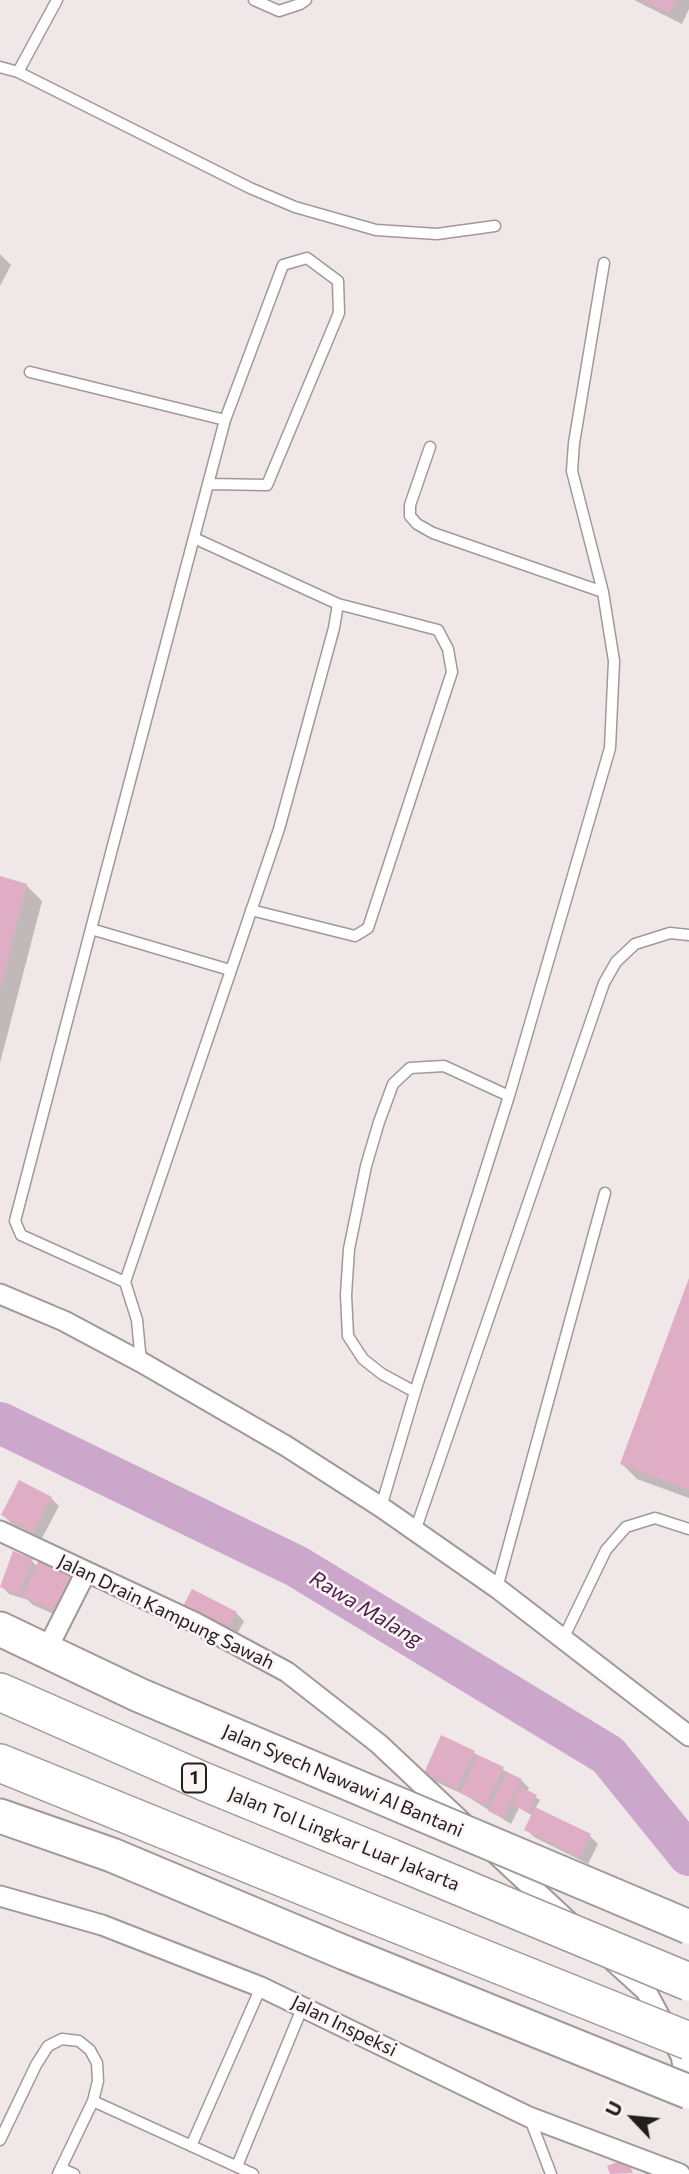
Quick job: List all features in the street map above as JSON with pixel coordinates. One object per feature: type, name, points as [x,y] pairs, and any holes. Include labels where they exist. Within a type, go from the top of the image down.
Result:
[{"type":"highway","name":"Jalan Syech Nawawi Al Bantani","points":[[0,1629],[139,1695],[689,1927]]},
{"type":"highway","name":"Jalan Tol Lingkar Luar Jakarta","points":[[0,1692],[205,1782],[689,1982]]},
{"type":"highway","points":[[0,1763],[689,2040]]},
{"type":"highway","points":[[0,1816],[112,1855],[689,2094]]},
{"type":"street","points":[[0,1294],[64,1321],[286,1446],[381,1507],[497,1588],[689,1736]]},
{"type":"street","name":"Jalan Drain Kampung Sawah","points":[[0,1531],[196,1623],[287,1672],[379,1744],[555,1910],[646,1991],[681,2056],[689,2094]]},
{"type":"street","points":[[46,1651],[86,1572]]},
{"type":"street","name":"Jalan Inspeksi","points":[[0,1896],[102,1925],[261,1987],[529,2117],[680,2174]]},
{"type":"lane","points":[[18,72],[57,0]]},
{"type":"lane","points":[[254,0],[279,11],[306,0]]},
{"type":"lane","points":[[0,67],[18,72],[250,188],[295,207],[376,230],[437,234],[495,226]]},
{"type":"lane","points":[[125,1282],[21,1235],[15,1221],[91,929],[208,484],[225,420],[283,265],[307,258],[338,281],[339,313],[267,485],[208,484]]},
{"type":"lane","points":[[381,1507],[509,1096],[610,748],[614,661],[603,592],[572,471],[574,443],[604,263]]},
{"type":"lane","points":[[30,372],[225,420]]},
{"type":"lane","points":[[430,447],[410,505],[410,516],[417,524],[433,533],[603,592]]},
{"type":"lane","points":[[194,538],[338,604],[438,630],[448,649],[452,672],[368,928],[355,936],[251,910]]},
{"type":"lane","points":[[141,1362],[137,1320],[125,1282],[279,829],[334,628],[338,604]]},
{"type":"lane","points":[[91,929],[230,971]]},
{"type":"lane","points":[[415,1531],[604,983],[616,961],[635,944],[670,933],[689,935]]},
{"type":"lane","points":[[415,1392],[382,1374],[363,1359],[348,1336],[346,1295],[349,1249],[366,1166],[379,1122],[393,1084],[410,1068],[444,1066],[509,1096]]},
{"type":"lane","points":[[497,1588],[606,1193]]},
{"type":"lane","points":[[563,1639],[606,1550],[626,1527],[655,1518],[689,1529]]},
{"type":"lane","points":[[191,2146],[261,1987]]},
{"type":"lane","points":[[237,2166],[303,2006]]},
{"type":"lane","points":[[0,2140],[48,2046],[62,2039],[79,2042],[90,2050],[97,2063],[98,2081],[93,2101],[60,2171],[74,2174]]},
{"type":"lane","points":[[93,2101],[253,2174]]},
{"type":"lane","points":[[529,2117],[551,2174]]},
{"type":"building","points":[[643,0],[676,0],[669,13]]},
{"type":"building","points":[[0,876],[27,884],[1,986],[0,986]]},
{"type":"building","points":[[689,1278],[689,1490],[620,1464]]},
{"type":"building","points":[[19,1480],[52,1497],[34,1532],[1,1515]]},
{"type":"building","points":[[13,1551],[33,1559],[19,1595],[0,1587]]},
{"type":"building","points":[[40,1557],[74,1572],[57,1612],[23,1597]]},
{"type":"building","points":[[192,1589],[237,1612],[225,1634],[181,1610]]},
{"type":"building","points":[[441,1735],[475,1751],[457,1789],[424,1773]]},
{"type":"building","points":[[478,1755],[504,1767],[486,1805],[460,1793]]},
{"type":"building","points":[[507,1772],[522,1779],[503,1818],[488,1811]]},
{"type":"building","points":[[521,1787],[537,1795],[528,1813],[512,1804]]},
{"type":"building","points":[[535,1807],[591,1834],[580,1857],[524,1830]]},
{"type":"building","points":[[627,2158],[633,2173],[610,2174],[607,2166]]},
{"type":"waterway","name":"Rawa Malang","points":[[0,1423],[296,1566],[608,1755],[689,1855]]}]
